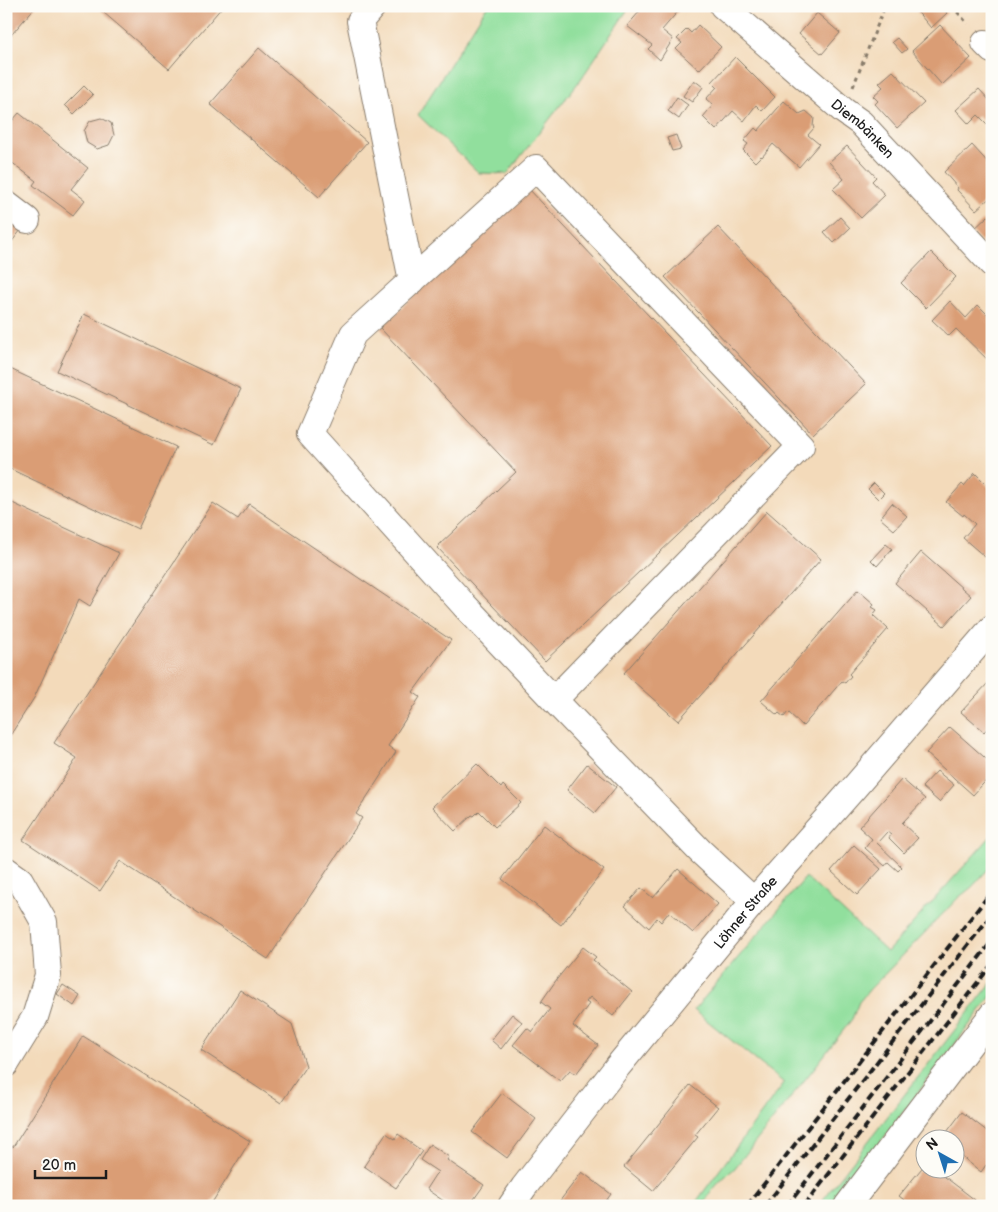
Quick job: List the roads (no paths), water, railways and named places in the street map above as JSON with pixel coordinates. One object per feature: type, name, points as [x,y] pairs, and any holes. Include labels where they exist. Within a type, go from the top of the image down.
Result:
[{"type":"street","points":[[373,6],[360,21],[412,281]]},
{"type":"street","name":"Diembänken","points":[[723,6],[844,111],[860,122],[992,264]]},
{"type":"street","points":[[554,700],[801,446],[536,168],[353,334],[310,434],[464,605],[554,700],[700,851],[754,901]]},
{"type":"street","points":[[6,204],[27,220]]},
{"type":"street","name":"Löhner Straße","points":[[511,1206],[618,1066],[754,901],[992,628]]},
{"type":"street","points":[[6,870],[20,880],[44,922],[48,975],[34,1018],[6,1064]]},
{"type":"street","points":[[847,1206],[992,1015]]},
{"type":"railway","points":[[747,1206],[992,891]]},
{"type":"railway","points":[[765,1206],[992,914]]},
{"type":"railway","points":[[787,1206],[992,941]]},
{"type":"railway","points":[[804,1206],[992,964]]}]
